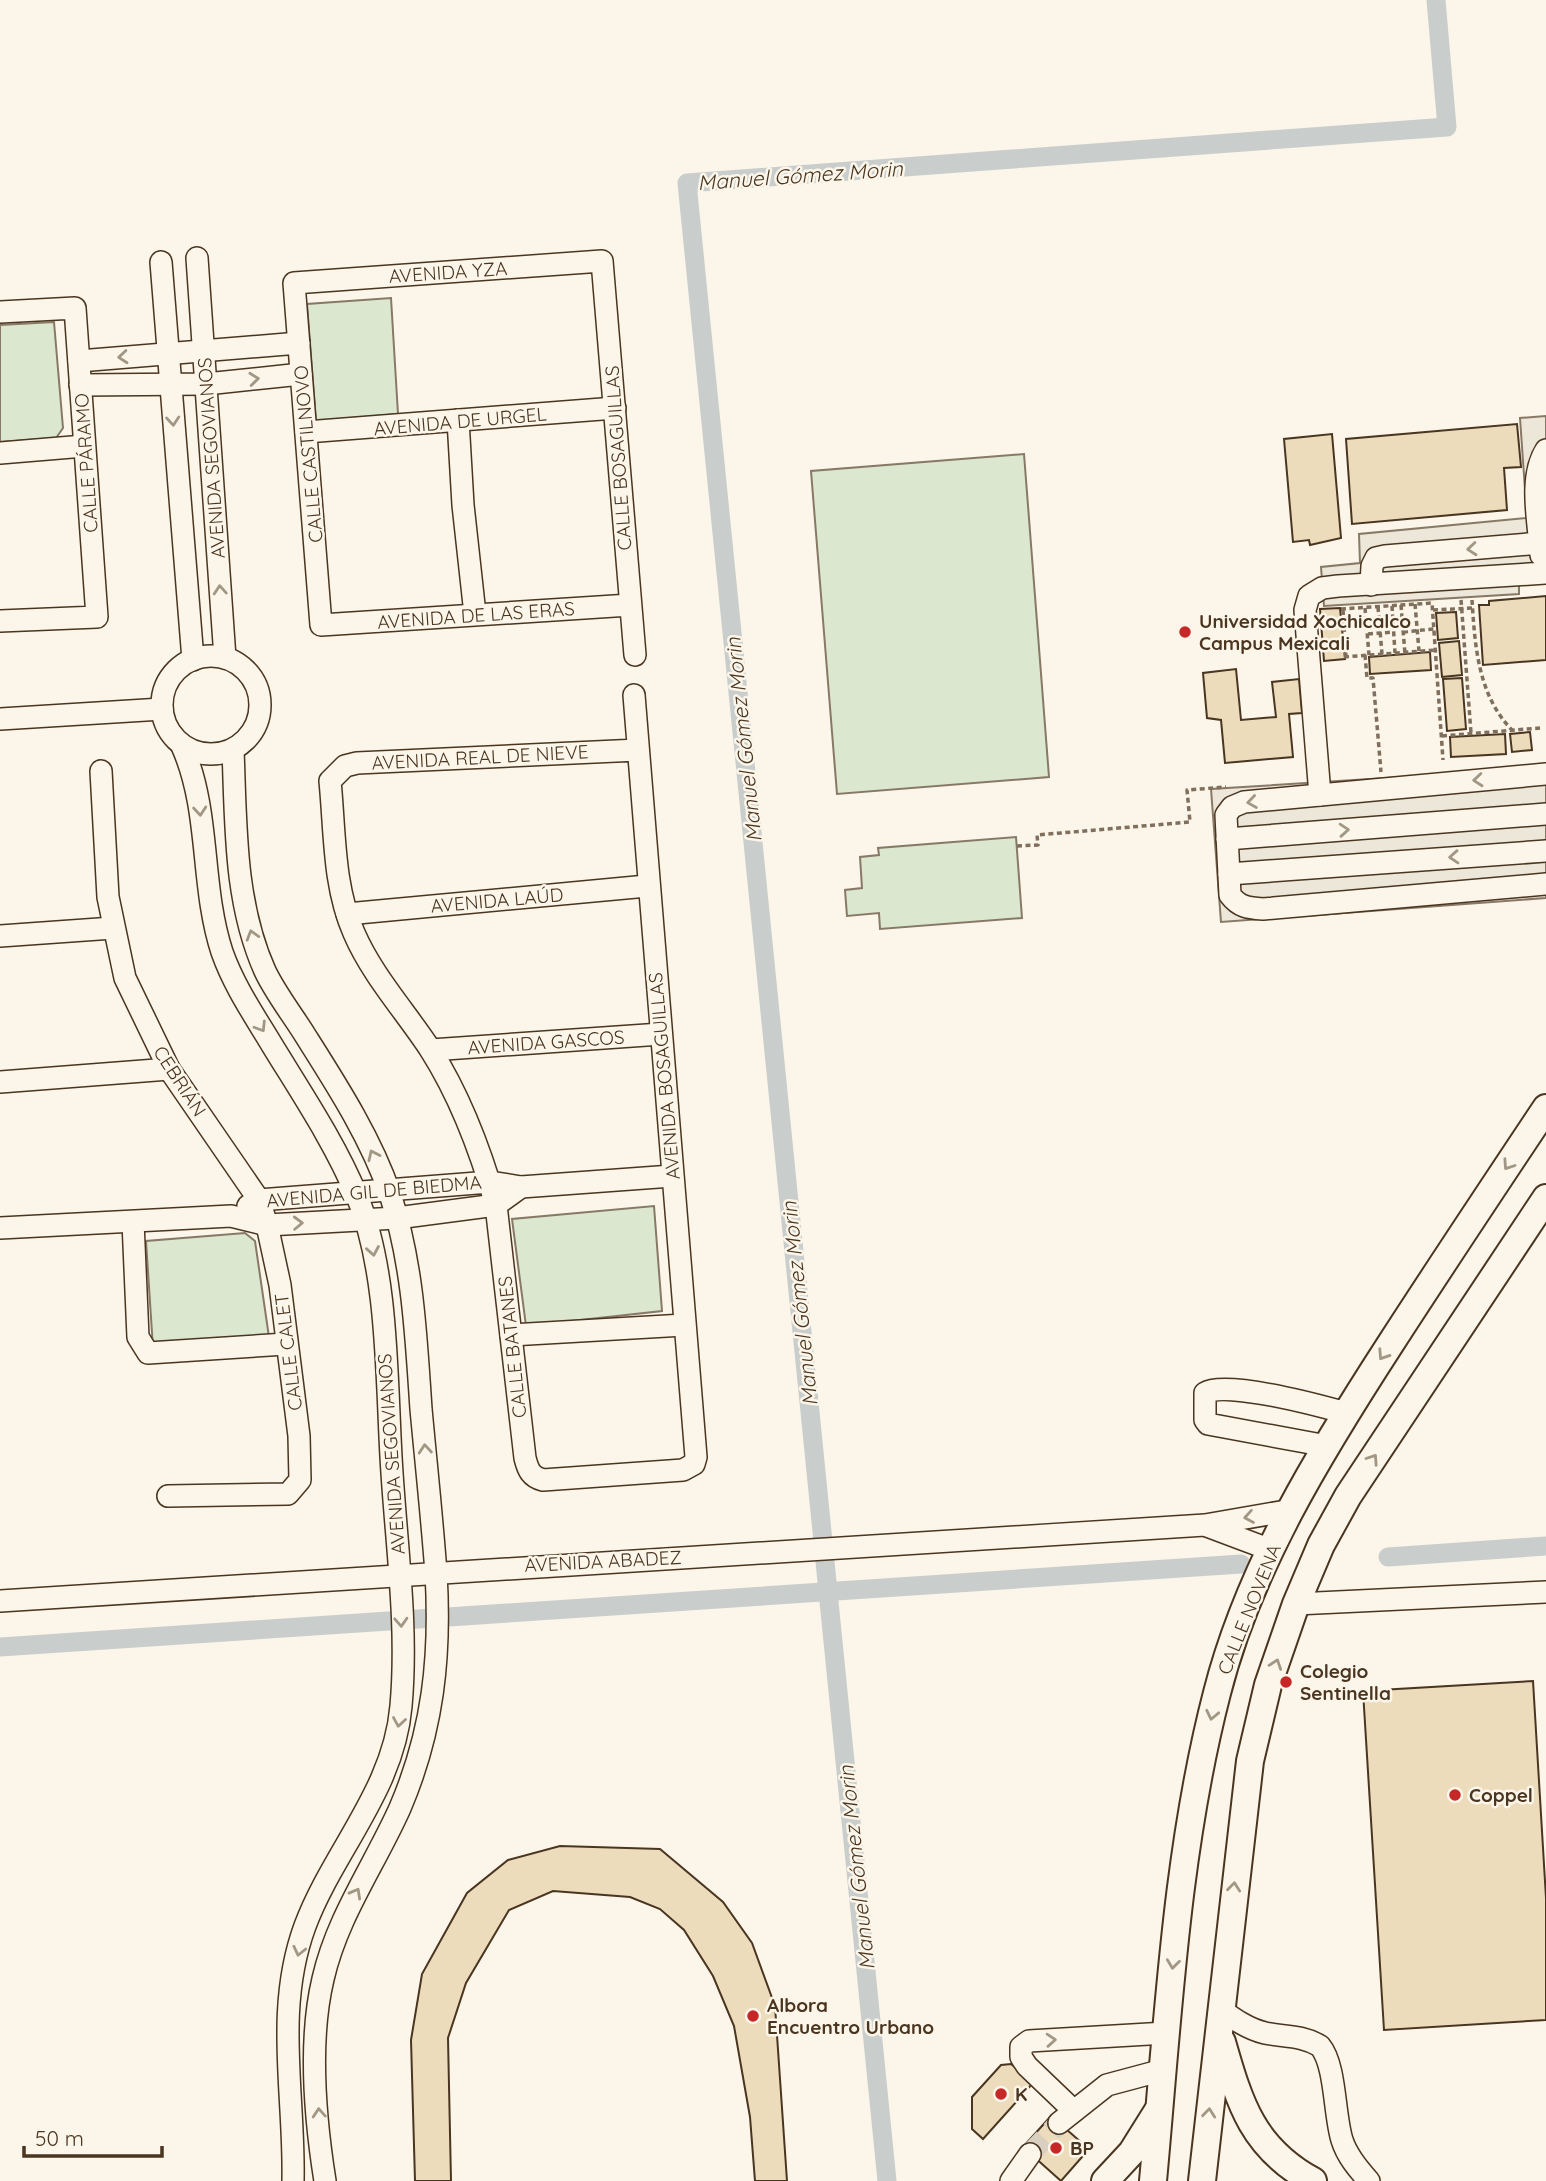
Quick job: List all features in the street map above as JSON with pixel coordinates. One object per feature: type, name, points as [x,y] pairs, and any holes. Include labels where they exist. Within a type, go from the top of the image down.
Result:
[{"type":"main road","name":"CALLE NOVENA","points":[[1153,2181],[1166,2033],[1198,1778],[1217,1691],[1271,1550],[1327,1446],[1546,1108]]},
{"type":"main road","points":[[1202,2181],[1250,1761],[1268,1685],[1296,1604],[1321,1545],[1348,1496],[1546,1198]]},
{"type":"main road","points":[[1219,2021],[1235,2087],[1254,2130],[1270,2151],[1314,2181]]},
{"type":"main road","points":[[1105,2181],[1132,2152],[1160,2107]]},
{"type":"street","name":"AVENIDA SEGOVIANOS","points":[[197,258],[225,659]]},
{"type":"street","name":"AVENIDA YZA","points":[[294,283],[602,261]]},
{"type":"street","name":"CALLE BOSAGUILLAS","points":[[602,261],[635,655]]},
{"type":"street","name":"AVENIDA SEGOVIANOS","points":[[161,262],[193,660]]},
{"type":"street","name":"CALLE CASTILNOVO","points":[[294,283],[321,625]]},
{"type":"street","name":"CALLE PÁRAMO","points":[[0,312],[75,308],[97,617],[0,621]]},
{"type":"street","points":[[79,361],[299,343]]},
{"type":"street","points":[[80,385],[170,385],[301,374]]},
{"type":"street","name":"AVENIDA DE URGEL","points":[[306,432],[615,408]]},
{"type":"street","points":[[458,420],[463,505],[475,614]]},
{"type":"street","points":[[0,453],[84,446]]},
{"type":"street","points":[[1320,795],[1305,610],[1309,596],[1322,589],[1544,573],[1540,459],[1546,450]]},
{"type":"street","points":[[1371,585],[1371,566],[1376,558],[1542,534]]},
{"type":"street","name":"AVENIDA DE LAS ERAS","points":[[321,625],[630,606]]},
{"type":"street","points":[[225,659],[249,675],[260,702],[254,730],[233,750],[207,755],[182,746],[165,723],[162,697],[173,674],[193,660],[225,659]]},
{"type":"street","name":"AVENIDA BOSAGUILLAS","points":[[543,1480],[683,1471],[694,1464],[696,1457],[634,695]]},
{"type":"street","points":[[0,719],[162,709]]},
{"type":"street","name":"AVENIDA SEGOVIANOS","points":[[182,746],[194,772],[199,795],[209,902],[222,952],[237,988],[329,1139],[356,1192],[367,1221],[378,1277],[399,1582],[401,1707],[388,1766],[362,1822],[333,1867],[304,1928],[287,2019],[293,2181]]},
{"type":"street","name":"AVENIDA SEGOVIANOS","points":[[233,750],[241,881],[254,944],[267,975],[363,1134],[388,1189],[397,1218],[416,1319],[436,1581],[433,1700],[425,1744],[399,1809],[346,1911],[322,1982],[316,2035],[316,2081],[325,2181]]},
{"type":"street","name":"AVENIDA REAL DE NIEVE","points":[[330,781],[345,766],[357,763],[638,750]]},
{"type":"street","name":"CEBRIÁN","points":[[101,771],[113,928],[125,978],[169,1069],[259,1200],[267,1225]]},
{"type":"street","points":[[1546,774],[1244,802],[1232,807],[1226,815],[1230,895],[1236,903],[1263,909],[1546,884]]},
{"type":"street","name":"CALLE BATANES","points":[[330,781],[341,899],[355,936],[431,1050],[463,1114],[490,1182],[496,1205],[525,1458],[528,1471],[543,1480]]},
{"type":"street","points":[[1227,839],[1546,814]]},
{"type":"street","points":[[1229,874],[1546,850]]},
{"type":"street","name":"AVENIDA LAÚD","points":[[347,914],[648,886]]},
{"type":"street","points":[[0,936],[113,928]]},
{"type":"street","name":"AVENIDA GASCOS","points":[[431,1050],[661,1034]]},
{"type":"street","points":[[0,1082],[169,1069]]},
{"type":"street","name":"AVENIDA GIL DE BIEDMA","points":[[231,1216],[259,1200],[490,1182],[521,1187],[672,1176]]},
{"type":"street","name":"AVENIDA GIL DE BIEDMA","points":[[0,1228],[231,1216],[267,1225],[367,1221],[496,1205],[521,1187]]},
{"type":"street","points":[[133,1222],[138,1337],[148,1353],[286,1344]]},
{"type":"street","name":"CALLE CALET","points":[[168,1496],[280,1497],[288,1494],[300,1480],[299,1436],[281,1285],[267,1225]]},
{"type":"street","points":[[511,1335],[684,1325]]},
{"type":"street","points":[[1327,1446],[1208,1424],[1205,1420],[1205,1393],[1214,1389],[1228,1389],[1306,1402],[1346,1413]]},
{"type":"street","points":[[393,1497],[428,1494]]},
{"type":"street","name":"AVENIDA ABADEZ","points":[[0,1601],[436,1581],[1205,1525],[1292,1510]]},
{"type":"street","name":"AVENIDA ABADEZ","points":[[1205,1525],[1271,1550]]},
{"type":"street","points":[[396,1543],[432,1539]]},
{"type":"street","points":[[1296,1604],[1546,1596]]},
{"type":"street","points":[[402,1658],[435,1652]]},
{"type":"street","points":[[1219,2021],[1241,2024],[1263,2032],[1300,2037],[1320,2046],[1329,2068],[1342,2142],[1355,2166],[1368,2181]]},
{"type":"street","points":[[1163,2070],[1107,2085],[1066,2117],[1021,2057],[1021,2047],[1029,2041],[1166,2033]]},
{"type":"street","points":[[1011,2181],[1030,2154]]},
{"type":"path","points":[[1461,600],[1471,733]]},
{"type":"path","points":[[1472,600],[1483,684],[1496,714],[1513,731]]},
{"type":"path","points":[[1436,650],[1345,657],[1342,609],[1432,603],[1436,650],[1443,760]]},
{"type":"path","points":[[1415,604],[1419,651]]},
{"type":"path","points":[[1392,606],[1395,654]]},
{"type":"path","points":[[1401,606],[1405,653]]},
{"type":"path","points":[[1378,607],[1382,654]]},
{"type":"path","points":[[1365,608],[1367,678],[1373,678],[1382,775]]},
{"type":"path","points":[[1433,610],[1472,608]]},
{"type":"path","points":[[1404,632],[1434,629]]},
{"type":"path","points":[[1367,634],[1393,632]]},
{"type":"path","points":[[1441,736],[1540,728]]},
{"type":"path","points":[[1017,846],[1038,845],[1037,835],[1190,822],[1187,790]]},
{"type":"green space","points":[[391,298],[398,414],[316,421],[307,304]]},
{"type":"green space","points":[[54,322],[63,428],[56,438],[0,442],[0,325]]},
{"type":"green space","points":[[1024,454],[1049,777],[837,794],[811,471]]},
{"type":"green space","points":[[1016,837],[1022,918],[880,929],[879,913],[847,916],[845,890],[862,888],[860,857],[879,855],[878,848]]},
{"type":"green space","points":[[654,1206],[662,1311],[526,1326],[512,1219]]},
{"type":"green space","points":[[245,1233],[255,1241],[269,1337],[153,1348],[146,1241]]},
{"type":"shaded area","points":[[1546,416],[1546,580],[1519,582],[1519,594],[1324,606],[1321,567],[1360,563],[1359,534],[1527,518],[1520,418]]},
{"type":"shaded area","points":[[1546,768],[1546,898],[1221,922],[1211,789]]},
{"type":"building","points":[[1517,424],[1521,467],[1504,468],[1507,510],[1352,524],[1346,439]]},
{"type":"building","points":[[1332,434],[1341,538],[1310,545],[1309,540],[1293,542],[1284,439]]},
{"type":"building","points":[[1546,596],[1546,660],[1483,665],[1479,605],[1489,605],[1489,601]]},
{"type":"building","points":[[1340,608],[1345,659],[1324,661],[1320,609]]},
{"type":"building","points":[[1456,612],[1458,638],[1438,640],[1436,613]]},
{"type":"building","points":[[1459,641],[1462,675],[1442,677],[1439,643]]},
{"type":"building","points":[[1430,652],[1431,670],[1370,674],[1369,657]]},
{"type":"building","points":[[1236,669],[1241,720],[1276,717],[1272,682],[1299,679],[1302,713],[1289,714],[1293,757],[1225,763],[1221,720],[1207,718],[1203,673]]},
{"type":"building","points":[[1462,678],[1466,729],[1447,731],[1443,679]]},
{"type":"building","points":[[1530,732],[1532,750],[1512,752],[1510,734]]},
{"type":"building","points":[[1505,734],[1506,754],[1451,757],[1450,737]]},
{"type":"building","name":"Coppel","points":[[1533,1681],[1546,1898],[1546,2020],[1384,2030],[1363,1691]]},
{"type":"building","name":"Albora Encuentro Urbano","points":[[560,1846],[660,1849],[723,1902],[752,1943],[775,2006],[787,2181],[755,2181],[750,2117],[734,2026],[713,1976],[684,1930],[660,1909],[630,1897],[553,1891],[509,1910],[466,1983],[448,2038],[451,2181],[415,2181],[411,2040],[422,1974],[467,1893],[508,1860]]},
{"type":"building","points":[[1011,2064],[1034,2082],[983,2139],[972,2129],[972,2097],[1001,2065]]},
{"type":"building","name":"BP","points":[[1051,2116],[1089,2149],[1061,2181],[1023,2147]]},
{"type":"waterway","name":"Manuel Gómez Morin","points":[[887,2181],[687,183],[1447,127],[1436,0]]},
{"type":"waterway","points":[[1388,1557],[1546,1546]]},
{"type":"waterway","points":[[0,1647],[1241,1564]]},
{"type":"tunnel","points":[[1030,2154],[1059,2123]]},
{"type":"place","name":"Universidad Xochicalco Campus Mexicali","points":[[1185,632]]},
{"type":"place","name":"Colegio Sentinella","points":[[1286,1682]]},
{"type":"place","name":"Coppel","points":[[1455,1795]]},
{"type":"place","name":"Albora Encuentro Urbano","points":[[753,2016]]},
{"type":"place","name":"K","points":[[1001,2094]]},
{"type":"place","name":"BP","points":[[1056,2148]]}]
